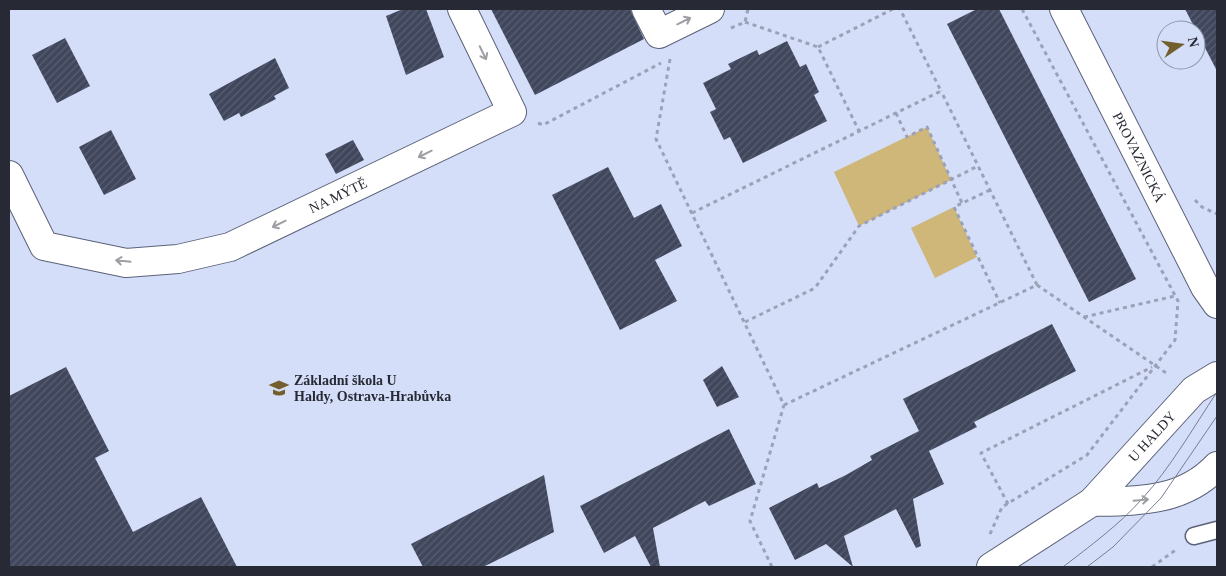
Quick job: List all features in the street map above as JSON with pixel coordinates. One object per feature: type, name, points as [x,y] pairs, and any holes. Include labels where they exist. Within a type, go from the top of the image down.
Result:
[{"type":"street","points":[[462,9],[512,112]]},
{"type":"street","points":[[646,9],[659,34],[710,9]]},
{"type":"street","name":"PROVAZNICKÁ","points":[[1064,9],[1205,287],[1217,304]]},
{"type":"street","name":"NA MÝTĚ","points":[[9,175],[44,246],[126,263],[178,259],[230,248],[512,112]]},
{"type":"street","name":"U HALDY","points":[[989,554],[1092,502],[1194,390],[1217,376]]},
{"type":"street","name":"U HALDY","points":[[1092,502],[1161,498],[1194,485],[1217,466]]},
{"type":"lane","points":[[1194,536],[1217,530]]},
{"type":"path","points":[[818,47],[893,9]]},
{"type":"path","points":[[900,9],[1037,285],[1155,366]]},
{"type":"path","points":[[989,554],[1002,507],[1087,455],[1175,340],[1178,301],[1022,9]]},
{"type":"path","points":[[745,22],[818,47],[859,131]]},
{"type":"path","points":[[512,112],[543,125],[670,58],[656,139],[784,406],[750,521],[772,567]]},
{"type":"path","points":[[692,213],[940,91]]},
{"type":"path","points":[[896,113],[907,137],[927,127],[962,203]]},
{"type":"path","points":[[745,322],[815,288],[860,226],[978,166]]},
{"type":"path","points":[[990,190],[954,207],[1000,303]]},
{"type":"path","points":[[784,406],[1037,285]]},
{"type":"path","points":[[1084,317],[1175,296]]},
{"type":"path","points":[[1008,504],[981,454],[1155,366]]},
{"type":"path","points":[[1152,567],[1194,536]]},
{"type":"shaded area","points":[[927,127],[951,180],[859,226],[834,172]]},
{"type":"shaded area","points":[[954,207],[977,257],[935,278],[911,228]]},
{"type":"building","points":[[403,9],[426,9],[444,57],[406,75],[386,16]]},
{"type":"building","points":[[491,9],[630,9],[644,39],[535,95]]},
{"type":"building","points":[[977,9],[999,9],[1136,279],[1089,302],[947,24]]},
{"type":"building","points":[[1185,9],[1217,9],[1217,71],[1206,50],[1206,20],[1191,20]]},
{"type":"building","points":[[65,38],[90,86],[57,103],[32,55]]},
{"type":"building","points":[[787,41],[800,67],[806,64],[819,92],[814,95],[827,121],[743,163],[730,137],[724,140],[710,112],[716,109],[703,83],[731,69],[728,64],[757,50],[759,55]]},
{"type":"building","points":[[275,58],[289,88],[274,96],[276,99],[241,117],[239,113],[224,121],[209,94]]},
{"type":"building","points":[[111,130],[136,179],[104,195],[79,147]]},
{"type":"building","points":[[353,140],[364,160],[336,174],[325,154]]},
{"type":"building","points":[[608,167],[634,218],[661,204],[682,246],[655,260],[677,301],[620,330],[552,195]]},
{"type":"building","points":[[1052,324],[1076,371],[974,422],[977,427],[929,451],[944,484],[913,499],[921,546],[916,548],[896,509],[844,536],[853,567],[826,544],[795,560],[769,508],[817,483],[819,488],[846,475],[872,460],[870,456],[919,431],[903,399]]},
{"type":"building","points":[[722,366],[739,397],[717,407],[703,380]]},
{"type":"building","points":[[66,367],[109,451],[95,458],[133,532],[201,497],[237,567],[9,567],[9,396]]},
{"type":"building","points":[[729,429],[756,484],[709,506],[705,501],[653,528],[660,567],[651,567],[635,536],[604,553],[580,506]]},
{"type":"building","points":[[544,475],[554,532],[483,567],[423,567],[411,544]]},
{"type":"tram line","points":[[1063,567],[1114,526],[1153,487],[1217,392]]},
{"type":"tram line","points":[[1087,567],[1113,547],[1161,498],[1217,416]]},
{"type":"place","name":"Základní škola U Haldy, Ostrava-Hrabůvka","points":[[279,388]]}]
